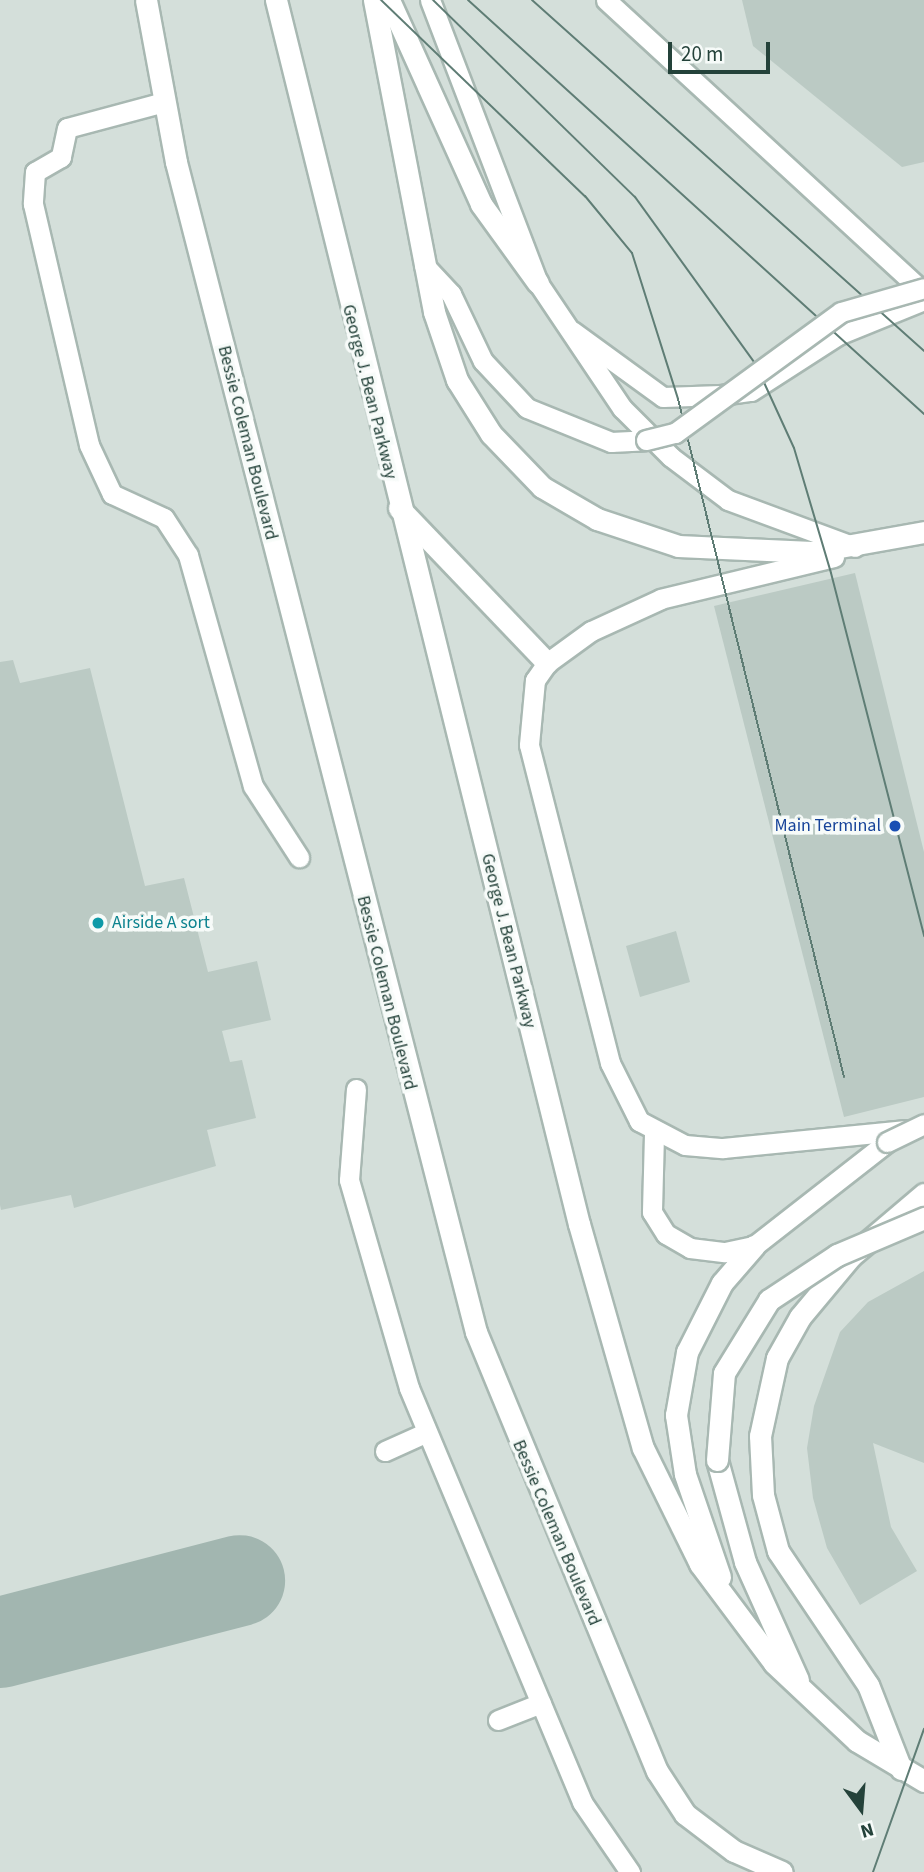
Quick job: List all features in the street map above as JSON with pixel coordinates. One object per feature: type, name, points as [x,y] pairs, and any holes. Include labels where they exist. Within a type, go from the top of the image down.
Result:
[{"type":"street","name":"Bessie Coleman Boulevard","points":[[146,0],[149,31],[164,103],[445,1229],[476,1332],[657,1771],[685,1814],[734,1852],[782,1872]]},
{"type":"street","name":"George J. Bean Parkway","points":[[276,0],[397,506],[620,1373],[665,1504],[736,1615],[803,1690],[858,1741],[924,1781]]},
{"type":"street","points":[[374,0],[424,265],[457,380],[491,434],[542,487],[597,519],[678,546],[761,554],[863,547],[924,531]]},
{"type":"street","points":[[389,0],[481,204],[538,284]]},
{"type":"street","points":[[397,506],[547,663]]},
{"type":"street","points":[[901,1769],[868,1685],[778,1551],[763,1495],[760,1436],[777,1358],[800,1317],[851,1256],[924,1194]]},
{"type":"street","points":[[803,1690],[744,1562],[717,1460],[724,1373],[769,1300],[837,1255],[924,1218]]},
{"type":"street","points":[[736,1615],[701,1528],[676,1415],[687,1352],[722,1283],[761,1240]]},
{"type":"lane","points":[[430,0],[538,284],[558,319],[622,408],[671,457],[729,500],[867,551]]},
{"type":"lane","points":[[606,0],[924,290]]},
{"type":"lane","points":[[164,103],[67,128],[61,157],[35,172],[33,204],[89,446],[112,494],[164,518],[188,555],[253,786],[299,857]]},
{"type":"lane","points":[[424,265],[451,294],[483,362],[527,408],[611,442],[646,440],[675,433],[841,312],[924,290]]},
{"type":"lane","points":[[558,319],[663,397],[721,395],[751,391],[838,335],[924,300]]},
{"type":"lane","points":[[924,538],[661,599],[591,631],[547,663],[528,699],[532,767],[610,1063],[621,1095],[654,1134],[723,1149],[924,1126]]},
{"type":"lane","points":[[356,1089],[349,1180],[427,1432],[582,1802],[630,1872]]},
{"type":"lane","points":[[654,1134],[652,1212],[666,1234],[690,1248],[725,1252],[761,1240],[827,1184],[924,1126]]},
{"type":"lane","points":[[385,1451],[427,1432]]},
{"type":"lane","points":[[498,1720],[541,1703]]},
{"type":"shaded area","points":[[0,0],[924,0],[924,1872],[0,1872]]},
{"type":"building","points":[[742,0],[924,0],[924,162],[902,167],[753,46]]},
{"type":"building","points":[[855,573],[924,852],[924,1097],[844,1117],[714,606]]},
{"type":"building","name":"Airside A sort","points":[[13,660],[20,683],[90,668],[145,886],[184,878],[208,972],[257,961],[271,1020],[222,1031],[230,1062],[242,1060],[256,1118],[207,1130],[216,1166],[74,1208],[71,1195],[1,1210],[0,1205],[0,662]]},
{"type":"building","points":[[676,931],[690,982],[640,997],[626,946]]},
{"type":"building","points":[[924,1271],[924,1463],[873,1443],[891,1527],[917,1571],[860,1605],[827,1548],[813,1498],[807,1448],[814,1406],[840,1332],[868,1302]]},
{"type":"taxiway","points":[[0,1642],[239,1580]]},
{"type":"tram line","points":[[381,0],[585,196],[632,253],[678,399],[844,1077]]},
{"type":"tram line","points":[[433,0],[635,197],[756,365],[794,448],[831,573],[924,936]]},
{"type":"tram line","points":[[468,0],[924,414]]},
{"type":"tram line","points":[[532,0],[924,351]]},
{"type":"tram line","points":[[873,1872],[924,1729]]},
{"type":"place","name":"Main Terminal","points":[[895,826]]},
{"type":"place","name":"Airside A sort","points":[[98,923]]}]
